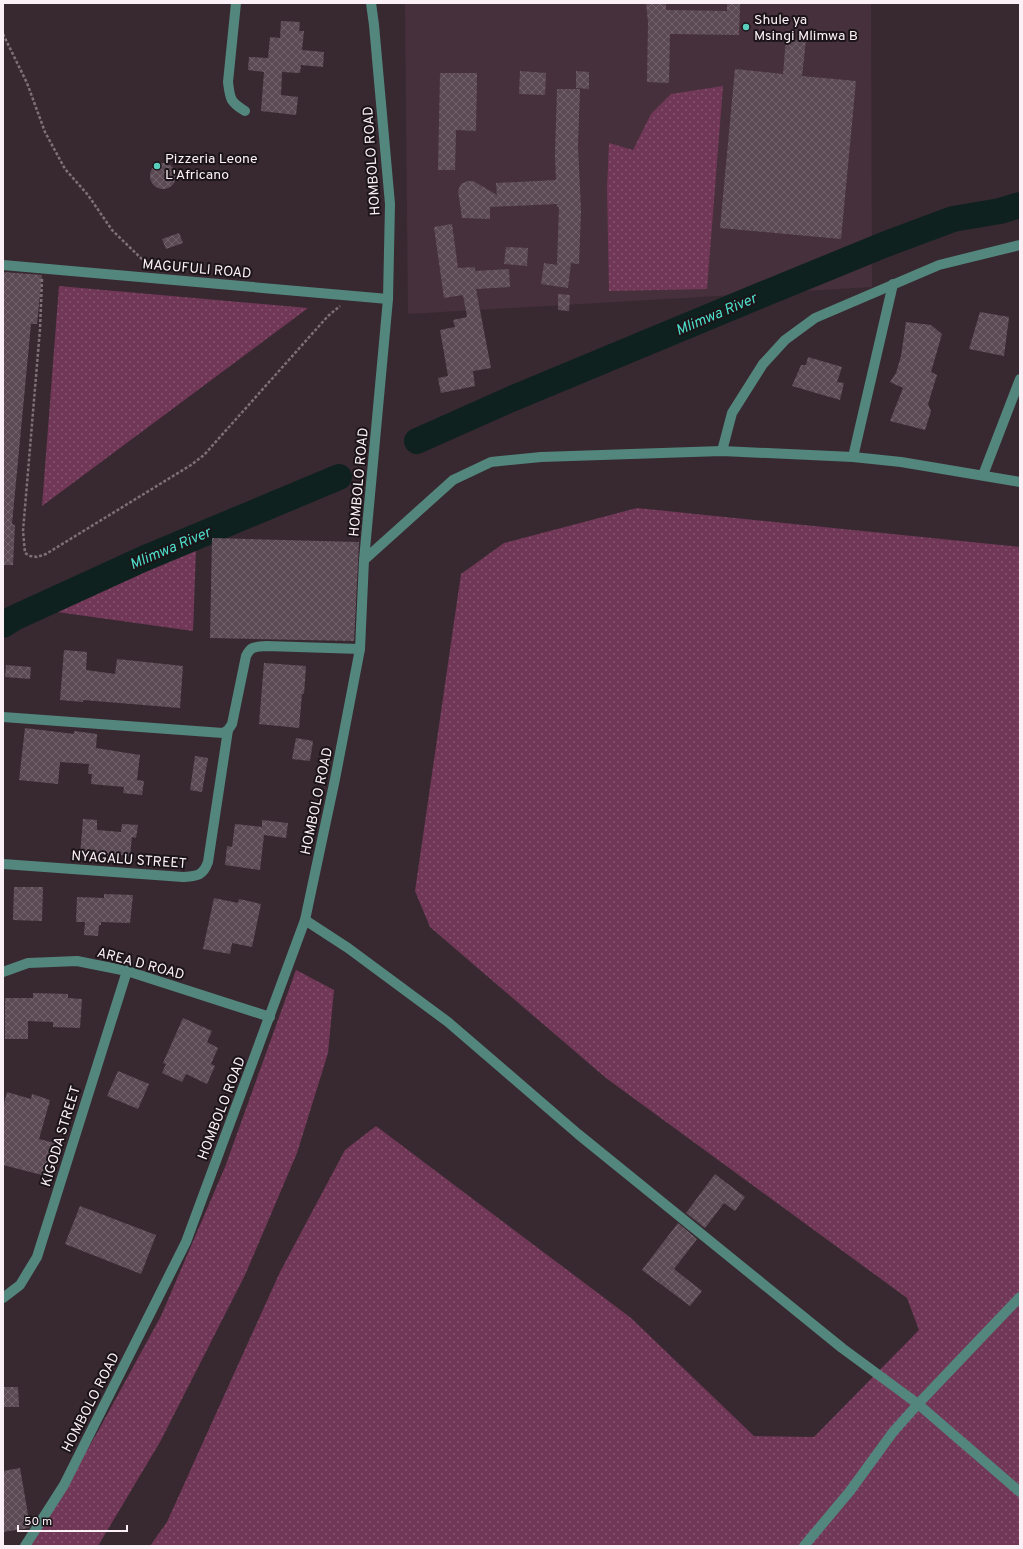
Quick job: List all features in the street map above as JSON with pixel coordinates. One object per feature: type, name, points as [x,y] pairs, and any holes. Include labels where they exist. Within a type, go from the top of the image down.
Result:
[{"type":"street","points":[[236,3],[228,82],[229,94],[234,104],[245,111]]},
{"type":"street","name":"HOMBOLO ROAD","points":[[25,1546],[64,1485],[186,1242],[305,920],[335,779],[360,649],[364,560],[388,299],[390,204],[371,3]]},
{"type":"street","points":[[722,450],[732,413],[762,364],[785,340],[815,318],[939,265],[1020,246]]},
{"type":"street","name":"MAGUFULI ROAD","points":[[3,265],[388,299]]},
{"type":"street","points":[[854,457],[893,284]]},
{"type":"street","points":[[982,475],[1020,379]]},
{"type":"street","points":[[364,560],[453,480],[491,462],[541,457],[722,450],[854,457],[901,462],[1020,482]]},
{"type":"street","name":"NYAGALU STREET","points":[[3,864],[183,877],[196,876],[205,869],[208,862],[228,730],[232,724],[245,661],[249,650],[255,647],[266,646],[360,649]]},
{"type":"street","points":[[3,717],[215,734],[223,733],[228,730]]},
{"type":"street","points":[[305,920],[348,948],[448,1022],[584,1139],[842,1348],[918,1404],[1020,1492]]},
{"type":"street","name":"AREA D ROAD","points":[[3,972],[28,963],[77,961],[127,971],[270,1017]]},
{"type":"street","name":"KIGODA STREET","points":[[3,1298],[20,1286],[37,1257],[127,971]]},
{"type":"street","points":[[804,1546],[850,1492],[893,1432],[1020,1297]]},
{"type":"path","points":[[3,34],[27,82],[45,132],[65,169],[88,195],[112,230],[163,280]]},
{"type":"path","points":[[42,269],[40,329],[23,531],[24,553],[37,557],[46,554],[191,465],[204,455],[328,316],[351,296]]},
{"type":"shaded area","points":[[405,3],[871,3],[872,287],[408,314]]},
{"type":"shaded area","points":[[723,86],[707,289],[609,291],[607,188],[609,143],[633,150],[651,114],[671,94]]},
{"type":"shaded area","points":[[59,286],[308,308],[42,506]]},
{"type":"shaded area","points":[[637,508],[1020,547],[1020,1546],[150,1546],[167,1522],[280,1272],[345,1150],[376,1126],[631,1318],[754,1436],[814,1437],[919,1330],[907,1298],[606,1078],[430,927],[415,891],[461,574],[504,543]]},
{"type":"shaded area","points":[[196,548],[193,631],[50,611]]},
{"type":"shaded area","points":[[296,970],[334,990],[328,1053],[297,1153],[245,1275],[160,1442],[98,1546],[29,1546],[97,1433],[161,1316],[225,1167]]},
{"type":"building","points":[[646,3],[666,3],[666,10],[727,11],[727,4],[740,4],[739,35],[670,34],[669,83],[647,82],[648,22]]},
{"type":"building","points":[[281,21],[300,22],[299,31],[304,31],[302,50],[324,52],[323,67],[301,65],[300,73],[282,72],[281,95],[298,97],[296,115],[261,111],[264,72],[248,70],[249,57],[268,58],[270,37],[280,38]]},
{"type":"building","points":[[786,39],[806,40],[802,76],[856,81],[841,239],[720,228],[735,69],[783,74]]},
{"type":"building","points":[[520,71],[546,73],[545,95],[519,94]]},
{"type":"building","points":[[576,71],[589,72],[589,89],[576,88]]},
{"type":"building","points":[[440,73],[477,73],[476,131],[456,130],[455,170],[438,170]]},
{"type":"building","points":[[557,89],[580,89],[578,146],[581,211],[579,264],[571,263],[568,288],[541,284],[544,263],[557,265],[559,207],[557,207],[557,204],[490,207],[490,219],[462,218],[458,191],[461,184],[468,181],[473,181],[497,195],[496,183],[556,180],[555,154]]},
{"type":"building","points":[[163,163],[172,167],[176,176],[172,185],[163,189],[154,185],[150,176],[154,167]]},
{"type":"building","points":[[452,224],[458,268],[475,267],[475,271],[509,269],[510,287],[476,289],[491,368],[473,371],[475,386],[441,393],[438,378],[448,376],[440,330],[455,327],[453,320],[467,317],[463,295],[444,298],[434,227]]},
{"type":"building","points":[[179,233],[183,243],[166,249],[162,239]]},
{"type":"building","points":[[506,247],[528,248],[527,266],[504,264]]},
{"type":"building","points":[[3,272],[42,275],[37,324],[31,324],[12,524],[15,525],[13,565],[3,565]]},
{"type":"building","points":[[558,294],[570,295],[569,311],[558,310]]},
{"type":"building","points":[[980,312],[1009,317],[1004,356],[969,349]]},
{"type":"building","points":[[906,322],[931,325],[942,334],[931,372],[937,375],[928,404],[931,411],[925,430],[890,421],[903,388],[890,382],[896,373],[901,356]]},
{"type":"building","points":[[808,357],[842,367],[837,382],[844,383],[840,400],[792,386],[801,365],[806,365]]},
{"type":"building","points":[[212,538],[359,542],[354,641],[210,638]]},
{"type":"building","points":[[64,650],[87,652],[86,670],[115,674],[117,659],[183,666],[180,708],[83,700],[83,702],[60,700]]},
{"type":"building","points":[[264,663],[306,666],[299,728],[259,724]]},
{"type":"building","points":[[6,665],[31,667],[30,679],[5,677]]},
{"type":"building","points":[[25,728],[74,734],[74,731],[97,734],[96,748],[140,755],[137,780],[144,781],[142,795],[123,793],[124,787],[91,784],[92,774],[88,774],[89,764],[60,762],[58,784],[19,780]]},
{"type":"building","points":[[296,738],[313,741],[310,761],[292,759]]},
{"type":"building","points":[[195,756],[208,758],[202,792],[190,790]]},
{"type":"building","points":[[83,819],[97,820],[97,830],[121,832],[122,824],[138,825],[136,838],[132,837],[130,856],[113,854],[113,857],[94,855],[94,857],[80,856]]},
{"type":"building","points":[[262,820],[288,823],[286,838],[264,835],[260,870],[225,865],[227,846],[232,847],[235,824],[262,827]]},
{"type":"building","points":[[14,887],[43,887],[42,921],[13,920]]},
{"type":"building","points":[[104,894],[133,895],[130,923],[101,922],[101,925],[99,925],[98,936],[84,935],[85,922],[76,922],[77,897],[104,898]]},
{"type":"building","points":[[214,898],[238,903],[239,899],[261,904],[252,947],[232,943],[230,954],[203,949]]},
{"type":"building","points":[[33,993],[68,994],[68,998],[82,999],[80,1028],[53,1027],[53,1022],[28,1021],[28,1039],[5,1039],[5,998],[33,998]]},
{"type":"building","points":[[183,1018],[212,1031],[207,1042],[218,1048],[211,1064],[215,1066],[207,1084],[186,1074],[182,1082],[162,1073],[166,1064],[163,1063]]},
{"type":"building","points":[[118,1071],[149,1084],[138,1109],[107,1096]]},
{"type":"building","points":[[7,1092],[31,1099],[32,1094],[50,1100],[39,1139],[55,1143],[46,1176],[3,1165],[3,1107]]},
{"type":"building","points":[[715,1174],[745,1197],[735,1211],[724,1203],[705,1228],[686,1213]]},
{"type":"building","points":[[80,1206],[156,1235],[141,1274],[65,1244]]},
{"type":"building","points":[[678,1223],[697,1239],[674,1269],[702,1291],[690,1306],[642,1270]]},
{"type":"building","points":[[3,1387],[18,1387],[19,1407],[3,1407]]},
{"type":"building","points":[[20,1468],[30,1526],[29,1528],[3,1532],[3,1471]]},
{"type":"waterway","name":"Mlimwa River","points":[[417,441],[509,400],[886,244],[953,219],[1000,211],[1020,205]]},
{"type":"waterway","name":"Mlimwa River","points":[[3,625],[14,618],[143,559],[339,477]]},
{"type":"place","name":"Shule ya Msingi Mlimwa B","points":[[746,27]]},
{"type":"place","name":"Pizzeria Leone L'Africano","points":[[157,166]]}]
